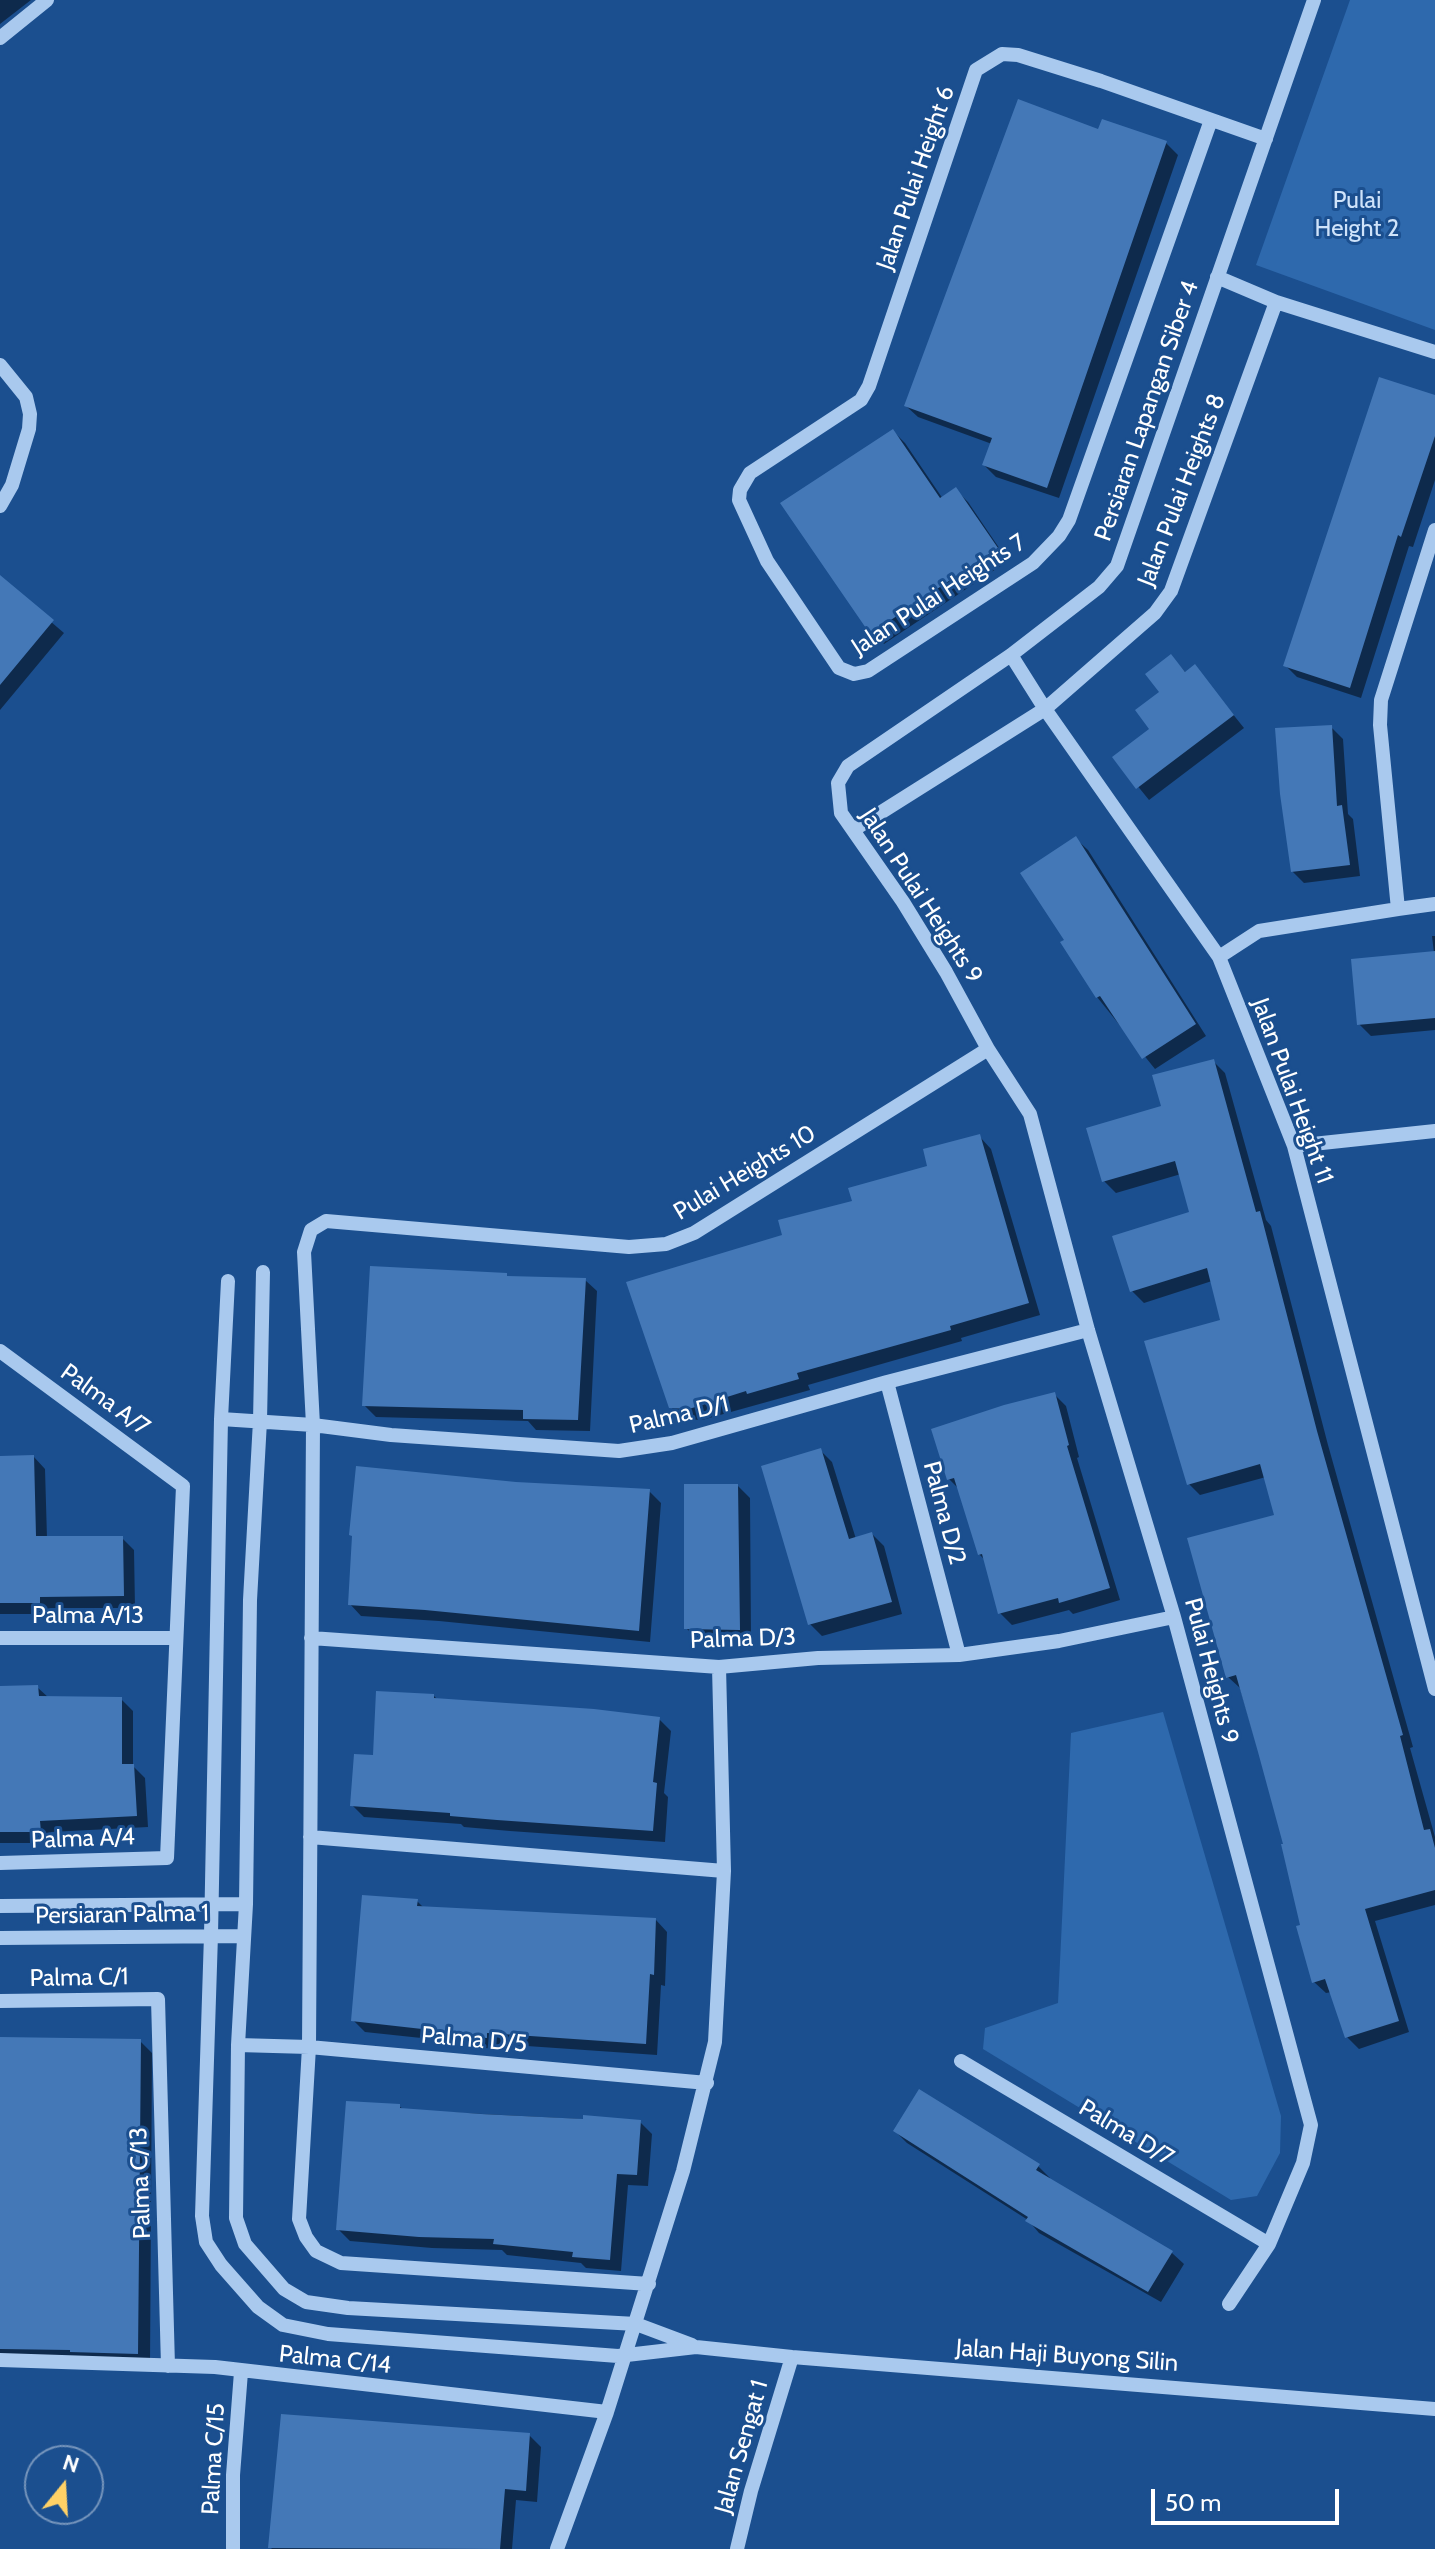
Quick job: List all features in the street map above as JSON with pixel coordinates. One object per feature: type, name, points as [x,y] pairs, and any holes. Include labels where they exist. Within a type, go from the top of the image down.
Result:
[{"type":"street","points":[[0,38],[47,0]]},
{"type":"street","name":"Persiaran Lapangan Siber 4","points":[[889,738],[1011,655],[1099,587],[1117,566],[1314,0]]},
{"type":"street","name":"Jalan Pulai Height 6","points":[[740,490],[750,473],[861,400],[869,386],[976,70],[1002,54],[1018,55],[1266,139]]},
{"type":"street","name":"Jalan Pulai Heights 7","points":[[740,490],[739,500],[767,561],[833,661],[839,668],[854,674],[878,665],[1033,563],[1047,551],[1069,520],[1211,120]]},
{"type":"street","points":[[1217,277],[1276,302],[1435,352]]},
{"type":"street","name":"Jalan Pulai Heights 8","points":[[853,830],[1045,709],[1155,613],[1171,591],[1276,302]]},
{"type":"street","points":[[0,365],[26,397],[30,414],[29,429],[12,485],[0,506]]},
{"type":"street","points":[[0,470],[12,485]]},
{"type":"street","points":[[1398,909],[1380,725],[1381,700],[1435,530]]},
{"type":"street","name":"Jalan Pulai Height 11","points":[[1011,655],[1045,709],[1219,957],[1294,1146],[1435,1689]]},
{"type":"street","name":"Jalan Pulai Heights 9","points":[[889,738],[848,766],[838,783],[841,813],[903,902],[988,1049]]},
{"type":"street","points":[[1219,957],[1259,931],[1435,904]]},
{"type":"street","name":"Pulai Heights 10","points":[[313,1425],[304,1252],[311,1230],[326,1221],[629,1247],[666,1244],[694,1233],[988,1049]]},
{"type":"street","name":"Pulai Heights 9","points":[[988,1049],[1030,1114],[1088,1330],[1174,1617],[1311,2125],[1303,2163],[1269,2244],[1229,2304]]},
{"type":"street","points":[[1294,1146],[1435,1131]]},
{"type":"street","points":[[263,1272],[260,1421],[250,1600],[246,1904],[238,2045],[236,2218],[245,2244],[284,2289],[306,2302],[348,2308],[636,2324],[696,2347]]},
{"type":"street","points":[[228,1281],[221,1419],[202,2216],[206,2242],[221,2265],[258,2307],[283,2325],[328,2334],[626,2356],[696,2347]]},
{"type":"street","name":"Palma D/1","points":[[221,1419],[619,1451],[672,1443],[887,1382],[1088,1330]]},
{"type":"street","name":"Palma A/7","points":[[0,1351],[183,1486],[175,1638]]},
{"type":"street","name":"Palma D/2","points":[[887,1382],[959,1655]]},
{"type":"street","points":[[313,1425],[309,2047],[299,2219],[306,2237],[316,2251],[341,2263],[649,2284]]},
{"type":"street","name":"Palma D/3","points":[[311,1638],[719,1667],[818,1658],[959,1655],[1059,1641],[1174,1617]]},
{"type":"street","name":"Palma A/13","points":[[0,1638],[175,1638]]},
{"type":"street","name":"Palma A/4","points":[[0,1863],[167,1858],[175,1638]]},
{"type":"street","points":[[557,2549],[649,2284],[707,2083],[715,2042],[724,1871],[719,1667]]},
{"type":"street","points":[[310,1837],[724,1871]]},
{"type":"street","points":[[0,1906],[246,1904]]},
{"type":"street","name":"Persiaran Palma 1","points":[[0,1938],[244,1936]]},
{"type":"street","name":"Palma C/1","points":[[0,2001],[158,1999]]},
{"type":"street","name":"Palma C/13","points":[[158,1999],[168,2366]]},
{"type":"street","name":"Palma D/5","points":[[238,2045],[309,2047],[707,2083]]},
{"type":"street","name":"Palma D/7","points":[[961,2061],[1269,2244]]},
{"type":"street","name":"Jalan Haji Buyong Silin","points":[[696,2347],[1435,2409]]},
{"type":"street","name":"Jalan Sengat 1","points":[[737,2549],[751,2491],[792,2357]]},
{"type":"street","name":"Palma C/14","points":[[0,2360],[215,2367],[607,2412]]},
{"type":"street","name":"Palma C/15","points":[[233,2549],[233,2475],[241,2372]]},
{"type":"green space","name":"Pulai Height 2","points":[[1350,0],[1435,0],[1435,330],[1256,265]]},
{"type":"green space","points":[[1163,1712],[1281,2116],[1280,2153],[1257,2196],[1231,2200],[983,2049],[985,2028],[1058,2003],[1071,1733]]},
{"type":"building","points":[[1018,99],[1098,129],[1102,119],[1167,141],[1047,488],[982,465],[992,438],[904,406]]},
{"type":"building","points":[[1379,377],[1435,395],[1435,436],[1401,537],[1398,535],[1350,688],[1283,666]]},
{"type":"building","points":[[893,429],[940,498],[956,487],[998,548],[870,634],[780,503]]},
{"type":"building","points":[[0,575],[54,620],[0,685]]},
{"type":"building","points":[[1171,654],[1185,672],[1195,664],[1234,715],[1136,789],[1112,757],[1149,729],[1135,710],[1159,692],[1145,674]]},
{"type":"building","points":[[1332,725],[1337,806],[1342,805],[1350,865],[1291,872],[1275,728]]},
{"type":"building","points":[[1076,836],[1196,1024],[1142,1059],[1100,996],[1096,998],[1060,942],[1064,940],[1020,873]]},
{"type":"building","points":[[1435,951],[1435,1018],[1357,1025],[1351,959]]},
{"type":"building","points":[[1214,1059],[1256,1212],[1260,1211],[1317,1431],[1403,1735],[1400,1736],[1424,1830],[1430,1829],[1435,1848],[1435,1890],[1365,1909],[1399,2021],[1345,2038],[1325,1979],[1312,1983],[1296,1926],[1300,1925],[1283,1844],[1258,1752],[1236,1675],[1226,1678],[1187,1538],[1274,1515],[1260,1464],[1187,1485],[1144,1341],[1220,1320],[1207,1268],[1130,1292],[1112,1236],[1189,1212],[1175,1161],[1102,1182],[1086,1128],[1161,1106],[1152,1075]]},
{"type":"building","points":[[980,1134],[1029,1303],[950,1326],[951,1330],[797,1373],[799,1379],[689,1409],[669,1408],[626,1282],[782,1235],[778,1220],[852,1201],[848,1188],[927,1166],[923,1149]]},
{"type":"building","points":[[370,1266],[586,1278],[578,1420],[523,1419],[523,1410],[362,1406]]},
{"type":"building","points":[[1055,1392],[1067,1446],[1110,1588],[1059,1603],[1058,1598],[998,1614],[982,1554],[978,1555],[954,1478],[947,1480],[931,1429]]},
{"type":"building","points":[[821,1448],[849,1539],[872,1532],[892,1602],[808,1625],[761,1466]]},
{"type":"building","points":[[34,1455],[36,1536],[123,1536],[124,1596],[40,1597],[40,1603],[0,1603],[0,1456]]},
{"type":"building","points":[[356,1466],[516,1482],[650,1489],[639,1631],[348,1605],[352,1536],[349,1535]]},
{"type":"building","points":[[684,1484],[738,1484],[740,1630],[684,1629]]},
{"type":"building","points":[[38,1685],[39,1696],[122,1697],[122,1764],[134,1764],[137,1816],[40,1821],[41,1832],[0,1832],[0,1686]]},
{"type":"building","points":[[376,1691],[660,1717],[653,1782],[657,1783],[653,1831],[350,1806],[354,1754],[373,1755]]},
{"type":"building","points":[[362,1895],[418,1899],[417,1906],[656,1918],[654,1975],[650,1974],[646,2044],[487,2033],[487,2038],[431,2034],[431,2030],[351,2021]]},
{"type":"building","points":[[0,2037],[141,2039],[138,2354],[0,2349]]},
{"type":"building","points":[[919,2089],[1040,2164],[1036,2170],[1173,2251],[1148,2292],[1025,2221],[1028,2217],[893,2131]]},
{"type":"building","points":[[346,2101],[481,2114],[583,2119],[583,2115],[641,2120],[637,2175],[617,2174],[610,2260],[572,2257],[573,2252],[493,2244],[494,2239],[336,2230]]},
{"type":"building","points":[[281,2414],[530,2433],[526,2491],[505,2489],[500,2549],[268,2548]]}]
